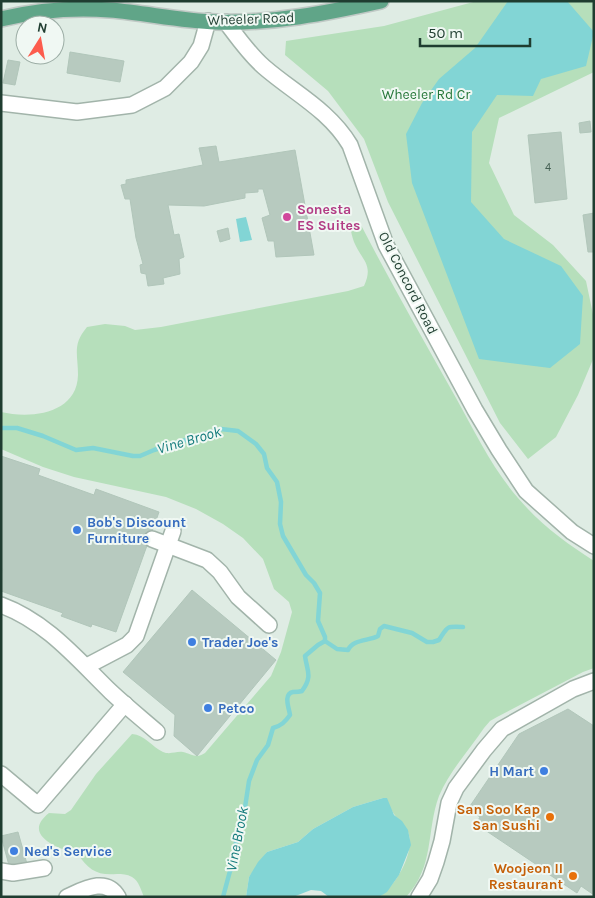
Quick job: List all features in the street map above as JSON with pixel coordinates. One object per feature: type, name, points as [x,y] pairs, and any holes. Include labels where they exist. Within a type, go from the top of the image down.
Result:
[{"type":"main road","name":"Wheeler Road","points":[[1,20],[45,10],[87,8],[208,22],[226,22],[286,19],[338,11],[382,1]]},
{"type":"street","points":[[1,102],[77,112],[132,105],[165,88],[191,62],[201,46],[208,22]]},
{"type":"street","name":"Old Concord Road","points":[[226,22],[245,48],[264,67],[332,119],[342,131],[350,145],[386,245],[475,410],[499,450],[526,491],[572,532],[594,546]]},
{"type":"street","points":[[152,540],[170,538],[211,563],[238,597],[269,625]]},
{"type":"street","points":[[87,666],[126,645],[136,636],[170,538]]},
{"type":"street","points":[[3,607],[26,616],[40,625],[87,666],[111,692],[157,732]]},
{"type":"street","points":[[419,897],[430,879],[436,862],[449,803],[456,788],[484,750],[502,729],[573,690],[594,681]]},
{"type":"street","points":[[1,774],[38,805],[125,704]]},
{"type":"street","points":[[1,871],[13,873],[44,868]]},
{"type":"street","points":[[67,897],[91,886],[111,889],[118,897]]},
{"type":"green space","name":"Wheeler Rd Cr","points":[[477,1],[591,1],[594,4],[594,72],[499,118],[489,163],[514,215],[553,245],[586,281],[594,319],[594,357],[578,395],[556,437],[528,459],[500,423],[388,202],[364,139],[328,91],[285,55],[286,41],[384,26]]},
{"type":"green space","points":[[354,222],[362,227],[477,437],[500,474],[518,498],[544,525],[594,561],[594,668],[497,717],[484,728],[443,787],[435,809],[429,848],[422,873],[406,897],[379,897],[391,885],[403,868],[407,859],[410,840],[405,827],[383,798],[353,807],[313,829],[298,842],[267,852],[249,877],[246,897],[144,897],[138,883],[132,877],[123,874],[104,874],[94,871],[78,854],[61,849],[46,840],[39,828],[41,821],[49,813],[65,814],[71,810],[96,774],[132,734],[145,739],[166,753],[183,752],[196,756],[205,753],[271,676],[281,652],[292,612],[289,602],[274,589],[263,559],[243,538],[223,524],[196,509],[166,497],[74,477],[43,467],[1,449],[1,412],[26,415],[38,414],[61,406],[70,398],[76,388],[78,375],[77,355],[79,339],[87,327],[105,324],[125,326],[135,330],[161,327],[348,291],[364,286],[368,273],[366,263],[353,238],[350,226]]},
{"type":"water","points":[[508,1],[567,1],[594,32],[586,66],[541,79],[533,96],[497,95],[472,132],[471,202],[504,239],[561,266],[583,296],[580,344],[550,368],[479,359],[412,183],[406,134],[422,103],[439,79],[475,48]]},
{"type":"water","points":[[246,217],[252,240],[240,242],[236,219]]},
{"type":"water","points":[[387,798],[394,815],[402,821],[408,830],[411,845],[399,875],[387,892],[379,897],[329,897],[321,891],[311,890],[293,897],[246,897],[249,877],[267,852],[298,842],[313,829],[353,807]]},
{"type":"building","points":[[70,52],[124,61],[120,82],[67,73]]},
{"type":"building","points":[[8,60],[15,61],[15,65],[19,65],[15,85],[3,83]]},
{"type":"building","points":[[590,121],[591,132],[580,133],[579,123]]},
{"type":"building","points":[[561,132],[567,199],[535,203],[528,135]]},
{"type":"building","name":"Sonesta ES Suites","points":[[216,146],[219,162],[295,150],[314,255],[276,257],[274,241],[268,241],[262,218],[270,215],[263,189],[258,189],[258,192],[245,193],[245,198],[204,206],[168,205],[174,235],[179,234],[184,257],[179,259],[180,274],[163,278],[164,284],[148,286],[146,274],[141,273],[140,265],[143,264],[136,238],[130,199],[125,199],[121,185],[126,184],[126,180],[203,165],[199,148]]},
{"type":"building","points":[[594,213],[594,252],[588,252],[583,215]]},
{"type":"building","points":[[228,228],[230,239],[220,242],[217,231]]},
{"type":"building","name":"Bob's Discount Furniture","points":[[1,456],[40,469],[38,475],[94,495],[96,489],[159,512],[116,632],[92,624],[91,627],[61,616],[63,613],[1,591],[3,569],[1,569]]},
{"type":"building","points":[[192,590],[276,660],[197,756],[174,736],[175,715],[123,672]]},
{"type":"building","name":"H Mart","points":[[568,709],[594,726],[594,895],[581,886],[577,893],[547,873],[552,866],[550,865],[546,871],[476,824],[480,817],[468,809],[519,734]]},
{"type":"building","name":"Ned's Service","points":[[18,832],[27,864],[10,869],[1,836]]},
{"type":"waterway","name":"Vine Brook","points":[[1,428],[17,428],[43,436],[76,450],[93,448],[133,456],[140,456],[221,429],[238,431],[256,444],[264,454],[267,468],[277,482],[281,502],[280,524],[283,536],[306,575],[320,593],[318,621],[325,641],[305,656],[308,674],[305,686],[302,691],[293,692],[288,695],[287,702],[290,715],[283,723],[273,728],[268,745],[257,760],[249,781],[244,814],[236,840],[235,863],[230,871],[223,897]]},
{"type":"waterway","points":[[325,641],[337,649],[348,650],[350,646],[357,642],[378,636],[380,629],[384,626],[412,633],[427,642],[433,642],[439,640],[448,628],[463,627]]},
{"type":"place","name":"Sonesta ES Suites","points":[[287,217]]},
{"type":"place","name":"Bob's Discount Furniture","points":[[77,530]]},
{"type":"place","name":"Trader Joe's","points":[[192,642]]},
{"type":"place","name":"Petco","points":[[208,708]]},
{"type":"place","name":"H Mart","points":[[544,771]]},
{"type":"place","name":"San Soo Kap San Sushi","points":[[550,817]]},
{"type":"place","name":"Ned's Service","points":[[14,851]]},
{"type":"place","name":"Woojeon II Restaurant","points":[[573,876]]}]
